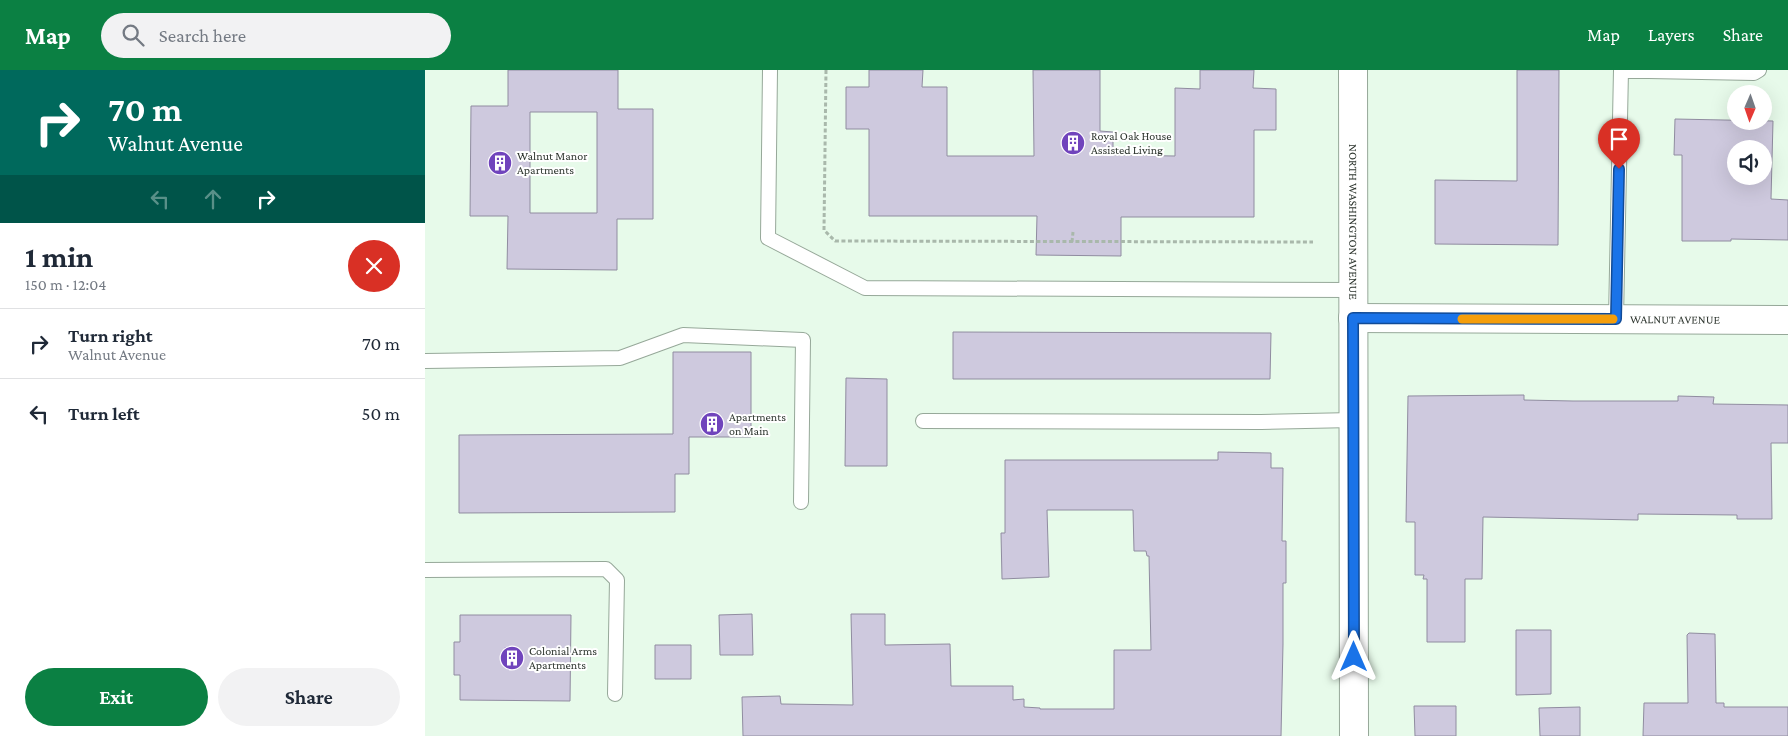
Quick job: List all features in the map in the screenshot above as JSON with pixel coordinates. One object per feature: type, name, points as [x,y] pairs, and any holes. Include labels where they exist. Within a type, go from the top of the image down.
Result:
[{"type":"street","name":"NORTH WASHINGTON AVENUE","points":[[1353,70],[1354,736]]},
{"type":"street","name":"WALNUT AVENUE","points":[[1353,318],[1788,320]]},
{"type":"lane","points":[[770,70],[768,238],[865,288],[1353,290]]},
{"type":"lane","points":[[1616,319],[1621,70],[1754,73],[1759,70]]},
{"type":"lane","points":[[425,361],[620,358],[683,335],[803,340],[801,502]]},
{"type":"lane","points":[[923,421],[1261,422],[1353,420]]},
{"type":"lane","points":[[425,570],[606,569],[617,580],[615,694]]},
{"type":"path","points":[[826,70],[824,230],[835,241],[1313,242]]},
{"type":"path","points":[[1072,242],[1073,232]]},
{"type":"building","name":"Walnut Manor Apartments","points":[[508,70],[618,70],[618,109],[653,109],[653,219],[617,219],[617,270],[507,269],[508,216],[470,216],[471,106],[508,106]],"holes":[[[530,112],[597,112],[597,213],[530,213]]]},
{"type":"building","name":"Royal Oak House Assisted Living","points":[[869,70],[923,70],[922,87],[947,87],[947,156],[1034,156],[1033,70],[1100,70],[1100,131],[1113,132],[1113,155],[1175,156],[1175,88],[1200,89],[1200,70],[1254,70],[1253,88],[1276,89],[1276,130],[1254,130],[1254,217],[1121,217],[1121,256],[1036,255],[1037,216],[869,216],[869,129],[846,129],[846,87],[869,87]]},
{"type":"building","points":[[1517,70],[1559,70],[1558,245],[1435,244],[1435,180],[1517,181]]},
{"type":"building","points":[[1675,119],[1727,120],[1727,130],[1773,130],[1772,160],[1772,140],[1727,140],[1727,185],[1771,185],[1771,199],[1788,200],[1788,240],[1731,239],[1731,241],[1682,241],[1682,155],[1674,155]]},
{"type":"building","points":[[953,332],[1271,333],[1270,379],[953,379]]},
{"type":"building","name":"Apartments on Main","points":[[673,352],[751,352],[751,437],[689,437],[689,474],[675,474],[675,512],[459,513],[459,435],[673,434]]},
{"type":"building","points":[[846,378],[887,379],[887,466],[845,466]]},
{"type":"building","points":[[1524,395],[1524,400],[1573,401],[1678,401],[1678,396],[1714,397],[1713,404],[1788,405],[1788,443],[1771,443],[1772,519],[1737,519],[1737,515],[1638,514],[1638,520],[1483,517],[1482,579],[1465,579],[1465,642],[1427,642],[1427,579],[1423,579],[1424,575],[1415,575],[1415,522],[1406,522],[1408,396]]},
{"type":"building","points":[[1218,452],[1271,453],[1271,468],[1283,468],[1282,541],[1286,541],[1286,583],[1283,583],[1281,736],[743,736],[742,697],[780,696],[781,704],[853,705],[851,614],[885,614],[885,645],[950,644],[951,686],[1013,686],[1013,700],[1024,699],[1024,707],[1040,709],[1114,709],[1114,650],[1151,650],[1149,556],[1147,556],[1146,551],[1134,551],[1133,510],[1047,510],[1049,577],[1002,579],[1001,533],[1005,533],[1005,460],[1218,460]]},
{"type":"building","points":[[752,614],[753,655],[720,655],[719,615]]},
{"type":"building","name":"Colonial Arms Apartments","points":[[460,615],[571,615],[570,701],[460,700],[460,675],[454,675],[454,642],[460,642]]},
{"type":"building","points":[[1516,630],[1551,630],[1551,694],[1516,695]]},
{"type":"building","points":[[1689,633],[1715,634],[1716,703],[1724,703],[1724,707],[1788,707],[1788,736],[1643,736],[1644,703],[1688,703],[1687,635]]},
{"type":"building","points":[[655,645],[691,645],[691,679],[655,679]]},
{"type":"building","points":[[1414,706],[1456,706],[1456,736],[1415,736]]},
{"type":"building","points":[[1580,707],[1580,736],[1540,736],[1539,708]]},
{"type":"slow traffic","points":[[1462,319],[1613,319]]},
{"type":"place","name":"Royal Oak House Assisted Living","points":[[1073,143]]},
{"type":"place","name":"Walnut Manor Apartments","points":[[500,163]]},
{"type":"place","name":"Apartments on Main","points":[[712,424]]},
{"type":"place","name":"Colonial Arms Apartments","points":[[512,658]]},
{"type":"route","points":[[1354,657],[1353,318],[1616,319],[1619,169]]}]
